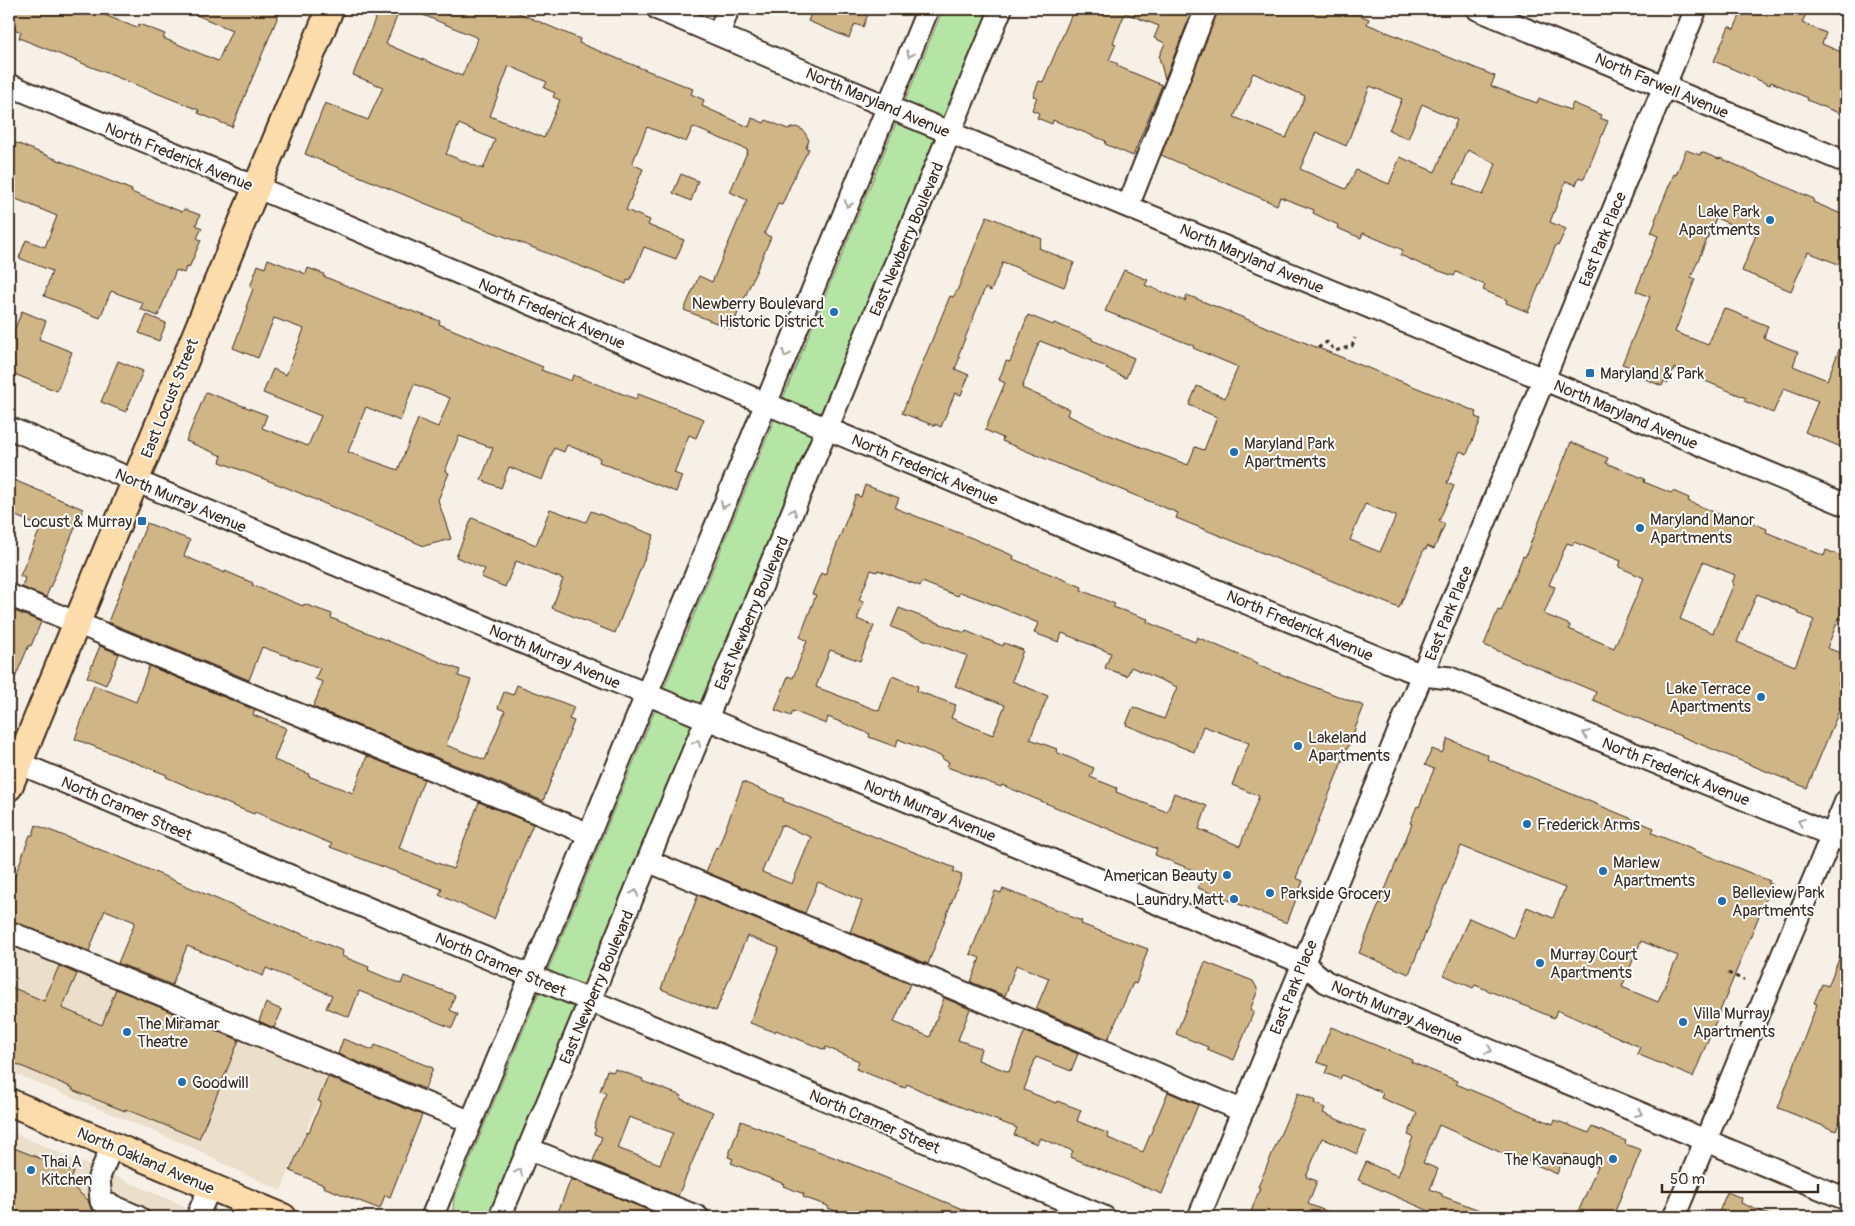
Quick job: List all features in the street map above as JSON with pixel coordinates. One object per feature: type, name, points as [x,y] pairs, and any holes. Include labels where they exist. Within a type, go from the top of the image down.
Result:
[{"type":"main road","name":"East Locust Street","points":[[9,787],[14,761],[76,623],[330,9]]},
{"type":"main road","name":"North Oakland Avenue","points":[[9,1102],[283,1217]]},
{"type":"street","name":"North Maryland Avenue","points":[[658,9],[888,107],[1846,506]]},
{"type":"street","points":[[719,34],[728,9]]},
{"type":"street","points":[[432,1217],[928,9]]},
{"type":"street","name":"East Newberry Boulevard","points":[[500,1217],[1001,9]]},
{"type":"street","points":[[1128,206],[1206,9]]},
{"type":"street","name":"North Farwell Avenue","points":[[1477,9],[1846,162]]},
{"type":"street","name":"East Park Place","points":[[1199,1217],[1696,9]]},
{"type":"street","name":"North Frederick Avenue","points":[[9,85],[827,429],[1423,675],[1450,678],[1839,838]]},
{"type":"street","name":"North Murray Avenue","points":[[9,428],[647,694],[1303,963],[1326,982],[1846,1199]]},
{"type":"street","points":[[9,595],[589,834]]},
{"type":"street","name":"North Cramer Street","points":[[14,761],[1104,1217]]},
{"type":"street","points":[[1674,1217],[1839,838],[1846,801]]},
{"type":"street","points":[[648,861],[1243,1110]]},
{"type":"street","points":[[9,932],[471,1122]]},
{"type":"street","points":[[112,1146],[99,1177],[100,1201],[138,1217]]},
{"type":"street","points":[[529,1149],[698,1217]]},
{"type":"street","points":[[198,1217],[210,1187]]},
{"type":"path","points":[[1318,348],[1327,342],[1335,351],[1352,346],[1356,338]]},
{"type":"path","points":[[1728,973],[1744,980]]},
{"type":"shaded area","points":[[9,937],[331,1071],[281,1190],[246,1175],[196,1149],[9,1071]]},
{"type":"shaded area","points":[[9,1131],[182,1205],[186,1210],[185,1217],[64,1217],[56,1214],[54,1217],[9,1217]]},
{"type":"green space","points":[[943,9],[990,9],[501,1193],[486,1217],[452,1217],[454,1199]]},
{"type":"building","points":[[9,9],[90,9],[137,28],[139,24],[165,34],[163,38],[218,61],[232,30],[182,9],[281,9],[232,127],[198,113],[199,110],[19,38],[21,32],[9,27]]},
{"type":"building","points":[[379,9],[400,9],[386,44],[462,76],[478,38],[409,9],[509,9],[580,39],[579,43],[693,89],[691,94],[704,100],[702,106],[749,127],[752,118],[764,123],[766,120],[788,129],[796,127],[803,130],[809,140],[806,148],[809,149],[782,205],[778,204],[764,234],[771,237],[731,329],[684,310],[699,276],[712,282],[747,200],[730,192],[748,150],[693,127],[686,142],[647,127],[632,164],[643,169],[626,210],[650,220],[648,225],[684,240],[676,259],[644,247],[630,281],[627,280],[626,284],[462,220],[305,154],[325,103],[368,120],[383,87],[353,75]],"holes":[[[509,66],[547,82],[544,88],[555,93],[553,97],[560,100],[544,138],[490,116]],[[459,124],[495,140],[483,169],[446,154]]]},
{"type":"building","points":[[813,9],[870,9],[863,27],[855,24],[849,38],[808,21]]},
{"type":"building","points":[[1074,9],[1193,9],[1165,79],[1159,57],[1165,43],[1154,38],[1159,26],[1125,13],[1113,43],[1116,44],[1109,60],[1118,64],[1117,66],[1162,85],[1133,156],[1105,144],[1106,141],[1053,120],[1052,124],[1037,118],[1039,113],[1032,110],[1037,97],[1033,96],[1039,81],[1043,82]]},
{"type":"building","points":[[1218,9],[1344,9],[1369,19],[1367,24],[1495,76],[1491,86],[1537,103],[1539,98],[1570,110],[1573,103],[1601,115],[1600,118],[1608,121],[1584,179],[1579,177],[1576,185],[1566,181],[1550,222],[1566,229],[1558,246],[1556,245],[1528,312],[1506,303],[1507,300],[1483,290],[1485,285],[1456,272],[1454,276],[1425,266],[1400,255],[1403,250],[1363,233],[1361,238],[1337,228],[1338,225],[1313,213],[1314,210],[1280,197],[1277,205],[1161,155]],"holes":[[[1253,73],[1305,96],[1286,138],[1234,117]],[[1370,86],[1402,99],[1389,130],[1408,139],[1422,104],[1457,120],[1435,172],[1400,157],[1389,184],[1356,170],[1346,189],[1300,169],[1316,132],[1346,146]],[[1468,150],[1496,164],[1483,195],[1454,183]]]},
{"type":"building","points":[[1743,9],[1808,9],[1802,23],[1826,33],[1822,44],[1846,54],[1846,116],[1807,100],[1808,98],[1771,82],[1770,85],[1714,61],[1729,26],[1734,29]]},
{"type":"building","points":[[9,140],[132,190],[131,192],[182,212],[184,209],[200,215],[196,225],[202,228],[197,238],[201,240],[189,268],[186,267],[184,273],[176,270],[158,316],[140,309],[143,303],[111,291],[100,318],[44,296],[52,271],[19,258],[26,240],[45,247],[57,216],[9,196]]},
{"type":"building","points":[[1686,150],[1700,155],[1701,152],[1720,158],[1814,199],[1813,202],[1846,216],[1846,262],[1841,259],[1838,264],[1808,252],[1791,291],[1742,271],[1756,235],[1716,218],[1691,277],[1695,279],[1675,332],[1708,345],[1724,308],[1768,326],[1764,338],[1798,352],[1793,366],[1827,380],[1846,333],[1846,449],[1805,432],[1818,401],[1784,388],[1773,413],[1744,401],[1746,398],[1674,368],[1668,383],[1664,381],[1662,386],[1645,379],[1647,374],[1622,364],[1650,297],[1636,291],[1658,236],[1651,233],[1674,174],[1676,175]]},
{"type":"building","points":[[681,174],[698,181],[691,201],[673,193]]},
{"type":"building","points":[[987,216],[1042,239],[1039,248],[1074,263],[1064,287],[1003,262],[991,291],[985,288],[958,356],[960,357],[955,369],[969,375],[961,395],[955,393],[941,427],[935,424],[935,426],[902,413],[950,296],[953,297],[957,291]]},
{"type":"building","points":[[268,259],[306,274],[308,268],[386,302],[440,321],[439,324],[543,367],[541,370],[571,381],[573,375],[636,399],[638,394],[704,419],[696,438],[689,435],[674,473],[682,476],[676,492],[599,462],[600,458],[567,445],[564,452],[554,448],[542,480],[509,467],[501,488],[481,480],[493,448],[459,436],[445,471],[449,473],[438,500],[451,539],[424,546],[290,489],[220,462],[222,456],[186,441],[206,392],[267,415],[262,428],[308,446],[321,416],[263,393],[273,369],[286,375],[304,329],[274,318],[258,358],[233,348],[248,308],[246,307],[253,289],[250,287],[258,265],[265,268]],"holes":[[[414,384],[450,398],[438,427],[418,419],[398,470],[348,452],[366,407],[400,421]]]},
{"type":"building","points":[[1124,270],[1148,280],[1145,285],[1185,301],[1187,295],[1477,412],[1475,417],[1481,419],[1467,454],[1460,451],[1447,483],[1454,486],[1439,521],[1445,524],[1434,549],[1427,546],[1426,550],[1424,549],[1399,608],[1176,518],[1178,513],[1002,441],[1003,438],[985,430],[1005,383],[999,380],[1006,361],[1010,362],[1028,315],[1092,338],[1092,340],[1134,358],[1126,378],[1106,369],[1107,367],[1040,341],[1022,388],[1069,409],[1067,415],[1107,434],[1188,465],[1195,447],[1204,450],[1217,417],[1189,405],[1197,386],[1225,398],[1238,367],[1193,348],[1194,346],[1105,311]],"holes":[[[1365,504],[1396,516],[1380,552],[1350,540]]]},
{"type":"building","points":[[22,311],[46,321],[39,339],[72,352],[57,391],[9,372],[9,343]]},
{"type":"building","points":[[147,315],[166,323],[159,341],[139,333]]},
{"type":"building","points":[[118,361],[143,371],[126,412],[101,402]]},
{"type":"building","points":[[1571,442],[1608,458],[1606,463],[1645,479],[1644,482],[1671,493],[1673,491],[1689,498],[1688,501],[1742,524],[1746,525],[1748,521],[1767,529],[1766,532],[1824,556],[1826,550],[1846,558],[1846,621],[1839,618],[1827,648],[1846,655],[1846,665],[1838,684],[1846,687],[1846,694],[1807,788],[1593,700],[1596,692],[1484,645],[1498,610],[1501,611],[1523,556],[1525,557]],"holes":[[[1574,542],[1621,561],[1619,567],[1644,578],[1614,648],[1569,629],[1570,625],[1544,614],[1555,587],[1549,585],[1567,543],[1573,545]],[[1703,562],[1735,575],[1732,583],[1734,584],[1713,633],[1680,619]],[[1757,594],[1798,611],[1797,613],[1814,620],[1795,666],[1737,642]]]},
{"type":"building","points":[[9,478],[83,509],[46,597],[22,587],[25,578],[20,576],[41,527],[9,513]]},
{"type":"building","points":[[865,485],[899,498],[895,508],[1014,556],[1013,559],[1082,587],[1081,590],[1115,604],[1113,607],[1148,619],[1147,622],[1195,642],[1197,637],[1258,663],[1257,665],[1364,706],[1296,878],[1303,881],[1287,923],[1198,888],[1203,874],[1155,855],[1157,849],[1002,785],[1001,787],[947,767],[949,762],[942,759],[943,757],[898,739],[896,747],[869,737],[870,734],[828,717],[826,724],[793,711],[791,716],[775,710],[788,676],[793,678],[807,641],[800,637],[816,595],[812,594],[821,573],[825,575],[856,495],[861,497]],"holes":[[[871,570],[877,572],[878,570],[920,586],[922,582],[958,596],[960,592],[982,600],[1038,623],[1034,633],[1059,642],[1062,633],[1111,653],[1105,668],[1127,676],[1131,667],[1177,687],[1164,719],[1133,707],[1126,725],[1194,752],[1203,726],[1249,743],[1232,785],[1259,796],[1240,846],[1199,829],[1207,806],[1174,793],[1167,812],[1116,792],[1117,788],[1090,777],[1094,768],[1056,752],[1057,749],[1030,739],[1048,696],[1012,681],[1023,650],[1004,643],[1003,646],[899,608],[891,627],[967,656],[955,686],[1005,705],[993,735],[951,718],[956,705],[917,691],[918,686],[892,676],[879,711],[816,687],[830,650],[860,661],[874,626],[857,619],[864,602],[859,600]]]},
{"type":"building","points":[[550,509],[586,522],[591,511],[654,535],[615,633],[552,608],[563,579],[516,561],[505,587],[481,577],[485,569],[456,557],[472,518],[536,545]]},
{"type":"building","points":[[147,523],[190,540],[184,556],[225,573],[225,571],[253,583],[252,585],[303,606],[304,604],[332,614],[331,618],[460,670],[458,676],[471,680],[446,745],[485,760],[505,711],[498,708],[504,692],[513,695],[517,685],[574,707],[569,719],[574,721],[543,801],[313,707],[323,682],[315,679],[320,668],[262,647],[249,680],[108,622]]},
{"type":"building","points":[[12,610],[41,622],[9,692],[9,616]]},
{"type":"building","points":[[100,646],[119,654],[106,685],[87,677]]},
{"type":"building","points":[[149,666],[255,710],[253,715],[286,728],[274,760],[309,774],[308,776],[353,793],[367,756],[424,779],[399,848],[453,869],[479,802],[533,824],[494,919],[439,895],[442,889],[330,847],[332,844],[255,812],[254,814],[231,805],[166,777],[167,775],[75,739],[94,685],[136,702]]},
{"type":"building","points":[[1448,739],[1488,755],[1487,759],[1654,828],[1652,833],[1770,881],[1768,883],[1772,884],[1693,1077],[1637,1054],[1640,1047],[1557,1010],[1554,1018],[1475,985],[1473,988],[1444,975],[1469,918],[1514,938],[1527,907],[1553,918],[1565,888],[1461,846],[1409,974],[1359,953],[1412,824],[1410,823],[1417,806],[1419,807],[1434,769],[1425,765],[1432,749],[1442,753]],"holes":[[[1641,941],[1678,956],[1658,1002],[1622,987]]]},
{"type":"building","points":[[743,782],[784,799],[783,801],[955,868],[953,872],[962,875],[928,964],[850,932],[862,901],[818,882],[805,913],[706,872],[716,847],[718,848]],"holes":[[[781,825],[811,837],[792,884],[762,872]]]},
{"type":"building","points":[[36,825],[127,860],[295,933],[295,931],[343,951],[342,956],[369,967],[368,970],[401,984],[404,976],[455,995],[450,1010],[458,1014],[452,1028],[359,991],[349,1017],[326,1008],[332,995],[266,968],[263,976],[187,946],[172,985],[118,963],[135,922],[105,910],[89,951],[9,920],[9,892],[30,835],[33,835]]},
{"type":"building","points":[[1003,889],[1069,914],[1068,916],[1082,921],[1081,924],[1148,949],[1136,984],[1133,983],[1108,1039],[1036,1009],[1049,978],[1016,965],[1005,996],[971,982],[980,958],[970,954],[995,891],[1001,893]]},
{"type":"building","points":[[698,895],[910,984],[894,1022],[930,1037],[944,998],[970,1009],[958,1040],[981,1048],[978,1060],[1009,1072],[1026,1032],[1078,1054],[1071,1071],[1036,1057],[1024,1090],[1056,1103],[1057,1101],[1081,1110],[1077,1121],[1109,1134],[1108,1138],[1143,1152],[1168,1092],[1198,1105],[1162,1194],[1070,1157],[1073,1151],[1040,1138],[1037,1144],[1014,1135],[1017,1128],[937,1098],[907,1084],[905,1088],[856,1069],[859,1061],[826,1047],[825,1050],[776,1030],[775,1032],[750,1023],[779,948],[747,936],[716,1011],[661,989]]},
{"type":"building","points":[[1846,942],[1846,1123],[1840,1121],[1836,1131],[1778,1108],[1817,1004],[1814,1003],[1822,984],[1828,986]]},
{"type":"building","points":[[1205,962],[1253,981],[1258,990],[1250,1010],[1254,1011],[1234,1060],[1176,1034]]},
{"type":"building","points":[[59,966],[77,974],[62,1008],[102,1025],[116,989],[239,1040],[199,1139],[72,1090],[73,1088],[9,1061],[9,986],[44,1001]]},
{"type":"building","points":[[266,1003],[282,1010],[274,1028],[259,1021]]},
{"type":"building","points":[[1331,1027],[1412,1060],[1411,1062],[1457,1081],[1456,1084],[1553,1124],[1555,1120],[1589,1133],[1592,1127],[1626,1141],[1625,1144],[1641,1150],[1613,1217],[1576,1217],[1598,1166],[1565,1154],[1557,1174],[1505,1151],[1504,1154],[1439,1125],[1423,1163],[1438,1169],[1430,1189],[1442,1194],[1442,1196],[1493,1215],[1493,1217],[1443,1217],[1358,1180],[1366,1162],[1398,1176],[1413,1137],[1408,1135],[1417,1113],[1381,1098],[1383,1093],[1342,1075],[1340,1079],[1325,1073],[1328,1066],[1317,1062]]},
{"type":"building","points":[[343,1039],[373,1050],[375,1045],[433,1068],[425,1089],[338,1054]]},
{"type":"building","points":[[615,1069],[643,1079],[642,1081],[682,1096],[681,1099],[713,1112],[678,1196],[593,1161],[602,1137],[594,1134],[596,1129],[594,1128],[606,1093],[600,1091],[607,1070],[613,1072]],"holes":[[[629,1117],[673,1133],[660,1164],[617,1148]]]},
{"type":"building","points":[[328,1077],[422,1115],[390,1197],[385,1195],[380,1209],[323,1187],[324,1185],[290,1171],[307,1131],[309,1132],[321,1102],[318,1101]]},
{"type":"building","points":[[1298,1093],[1315,1100],[1314,1103],[1325,1108],[1323,1113],[1366,1132],[1357,1154],[1322,1138],[1306,1177],[1317,1181],[1308,1204],[1339,1216],[1249,1217],[1260,1188],[1258,1187]]},
{"type":"building","points":[[741,1121],[982,1217],[850,1217],[828,1208],[828,1206],[803,1197],[804,1194],[783,1186],[784,1184],[731,1163],[733,1159],[728,1157]]},
{"type":"building","points":[[9,1146],[74,1172],[69,1184],[88,1200],[91,1209],[107,1217],[29,1217],[9,1208]]},
{"type":"building","points":[[571,1179],[653,1212],[651,1217],[612,1217],[596,1211],[593,1217],[556,1217]]},
{"type":"building","points":[[1727,1192],[1742,1198],[1741,1203],[1774,1217],[1717,1217]]},
{"type":"place","name":"Lake Park Apartments","points":[[1770,220]]},
{"type":"place","name":"Newberry Boulevard Historic District","points":[[834,312]]},
{"type":"place","name":"Maryland & Park","points":[[1590,373]]},
{"type":"place","name":"Maryland Park Apartments","points":[[1234,452]]},
{"type":"place","name":"Locust & Murray","points":[[142,521]]},
{"type":"place","name":"Maryland Manor Apartments","points":[[1640,528]]},
{"type":"place","name":"Lake Terrace Apartments","points":[[1761,697]]},
{"type":"place","name":"Lakeland Apartments","points":[[1298,746]]},
{"type":"place","name":"Frederick Arms","points":[[1527,824]]},
{"type":"place","name":"Marlew Apartments","points":[[1603,871]]},
{"type":"place","name":"American Beauty","points":[[1227,875]]},
{"type":"place","name":"Parkside Grocery","points":[[1270,893]]},
{"type":"place","name":"Laundry Matt","points":[[1234,899]]},
{"type":"place","name":"Belleview Park Apartments","points":[[1722,901]]},
{"type":"place","name":"Murray Court Apartments","points":[[1540,963]]},
{"type":"place","name":"Villa Murray Apartments","points":[[1683,1022]]},
{"type":"place","name":"The Miramar Theatre","points":[[127,1032]]},
{"type":"place","name":"Goodwill","points":[[182,1082]]},
{"type":"place","name":"The Kavanaugh","points":[[1613,1159]]},
{"type":"place","name":"Thai A Kitchen","points":[[31,1170]]}]
